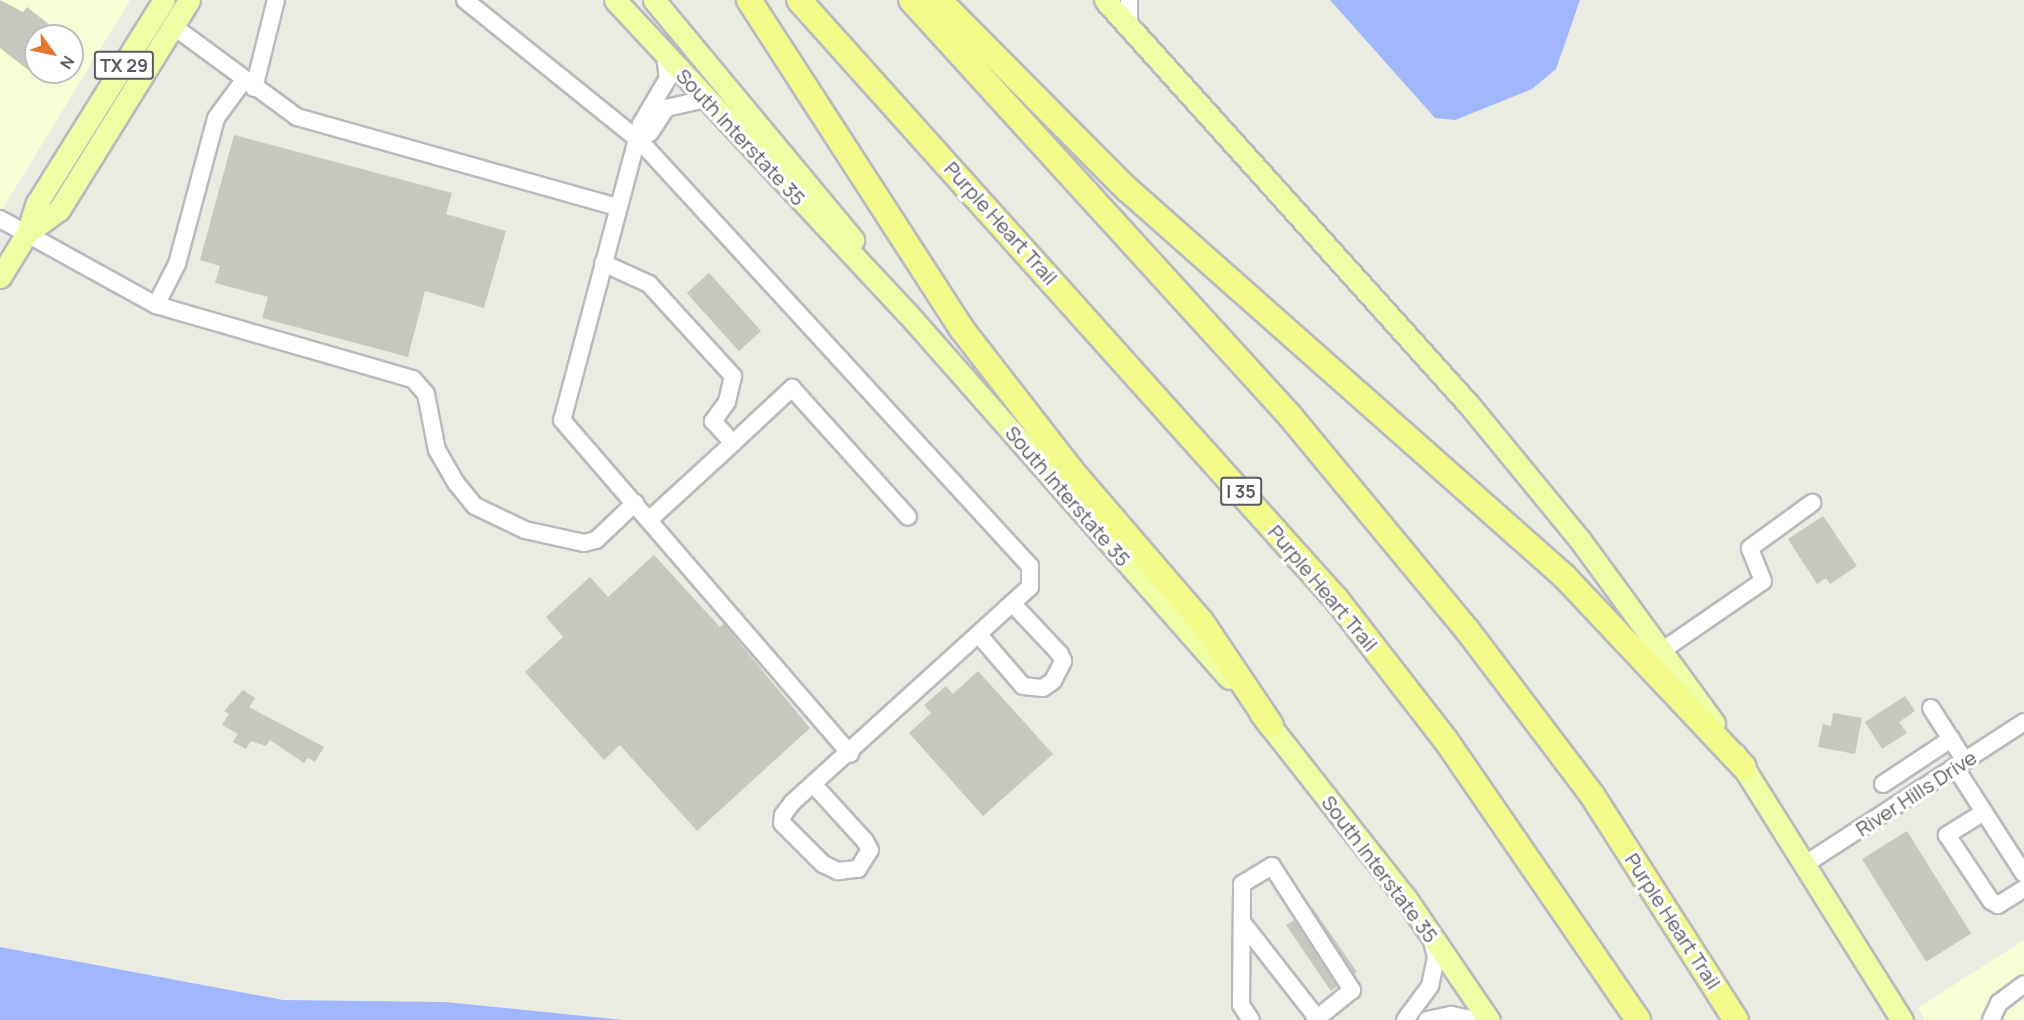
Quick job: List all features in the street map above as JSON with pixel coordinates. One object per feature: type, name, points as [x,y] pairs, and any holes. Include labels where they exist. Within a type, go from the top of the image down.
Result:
[{"type":"highway","points":[[749,0],[962,328],[1071,470],[1201,621],[1271,725]]},
{"type":"highway","name":"Purple Heart Trail","points":[[799,0],[1337,600],[1445,739],[1638,1020]]},
{"type":"highway","name":"Purple Heart Trail","points":[[911,0],[1290,416],[1468,631],[1592,795],[1736,1020]]},
{"type":"highway","points":[[939,0],[1127,189],[1564,576],[1744,767]]},
{"type":"main road","name":"TX 29","points":[[0,277],[27,233],[37,203],[164,0]]},
{"type":"main road","name":"TX 29","points":[[27,233],[59,210],[189,0]]},
{"type":"main road","name":"South Interstate 35","points":[[615,0],[908,314],[1271,725],[1430,934],[1489,1020]]},
{"type":"main road","points":[[654,0],[828,205],[908,314]]},
{"type":"main road","points":[[1105,0],[1470,406],[1663,650],[1807,863],[1902,1020]]},
{"type":"street","points":[[156,305],[177,264],[216,118],[249,84],[276,0]]},
{"type":"street","points":[[465,0],[640,141],[1022,554],[1032,577],[1012,603],[850,754],[814,785],[787,809],[782,823],[823,864],[838,871],[858,869],[870,850],[865,841],[814,785]]},
{"type":"street","points":[[1129,0],[1129,27]]},
{"type":"street","points":[[173,26],[297,117],[618,207]]},
{"type":"street","points":[[665,55],[668,78],[641,124],[640,141],[618,207],[562,420],[850,754]]},
{"type":"street","points":[[640,141],[666,108],[706,99]]},
{"type":"street","points":[[0,219],[111,284],[156,305],[414,379],[426,394],[437,450],[457,484],[475,506],[525,530],[584,543],[596,540],[635,503]]},
{"type":"street","points":[[603,263],[649,284],[733,376],[727,402],[713,422],[733,443]]},
{"type":"street","points":[[649,520],[792,387],[908,517]]},
{"type":"street","points":[[1663,650],[1763,581],[1750,548],[1812,503]]},
{"type":"street","points":[[979,635],[1023,686],[1043,688],[1053,681],[1063,661],[1060,654],[1012,603]]},
{"type":"street","points":[[1931,708],[1951,739],[1960,764],[1984,812],[2024,874]]},
{"type":"street","name":"River Hills Drive","points":[[1807,863],[2024,722]]},
{"type":"street","points":[[1883,784],[1951,739]]},
{"type":"street","points":[[1984,812],[1947,835],[1991,901],[1998,905],[2024,889]]},
{"type":"street","points":[[1242,922],[1316,1019],[1352,990],[1272,866],[1242,884],[1240,1005],[1251,1020]]},
{"type":"street","points":[[1405,1020],[1430,986],[1436,957],[1430,934]]},
{"type":"street","points":[[1991,1017],[2024,984]]},
{"type":"street","points":[[1427,1020],[1451,1015],[1476,1020]]},
{"type":"shaded area","points":[[0,0],[130,0],[84,75],[84,24],[24,24],[24,84],[79,84],[0,213]]},
{"type":"shaded area","points":[[2024,940],[2024,1020],[1925,1020],[1918,1008]]},
{"type":"water","points":[[1330,0],[1580,0],[1556,69],[1532,89],[1455,120],[1435,118]]},
{"type":"water","points":[[0,947],[283,1000],[445,1002],[623,1020],[0,1020]]},
{"type":"building","points":[[0,0],[23,12],[27,7],[49,24],[24,24],[24,67],[0,48]]},
{"type":"building","points":[[234,135],[452,193],[446,214],[506,231],[484,308],[425,291],[408,357],[262,318],[268,297],[215,283],[220,266],[200,260]]},
{"type":"building","points":[[709,273],[761,331],[739,351],[687,293]]},
{"type":"building","points":[[1823,516],[1857,566],[1830,584],[1826,578],[1817,584],[1788,539]]},
{"type":"building","points":[[654,555],[720,627],[724,624],[810,728],[697,831],[620,745],[604,760],[525,672],[563,637],[546,617],[590,577],[608,597]]},
{"type":"building","points":[[978,671],[1053,754],[983,816],[909,733],[931,713],[924,705],[946,686],[953,694]]},
{"type":"building","points":[[243,690],[255,698],[249,707],[324,747],[315,762],[308,758],[304,763],[270,740],[266,746],[251,741],[246,749],[233,742],[238,734],[222,725],[229,714],[224,711]]},
{"type":"building","points":[[1905,696],[1915,711],[1899,722],[1907,733],[1882,749],[1865,722]]},
{"type":"building","points":[[1833,713],[1862,718],[1855,754],[1818,747],[1823,724],[1831,726]]},
{"type":"building","points":[[1907,831],[1971,934],[1926,962],[1862,859]]},
{"type":"building","points":[[1311,908],[1357,972],[1354,974]]},
{"type":"building","points":[[1294,920],[1337,986],[1331,991],[1286,925]]}]
